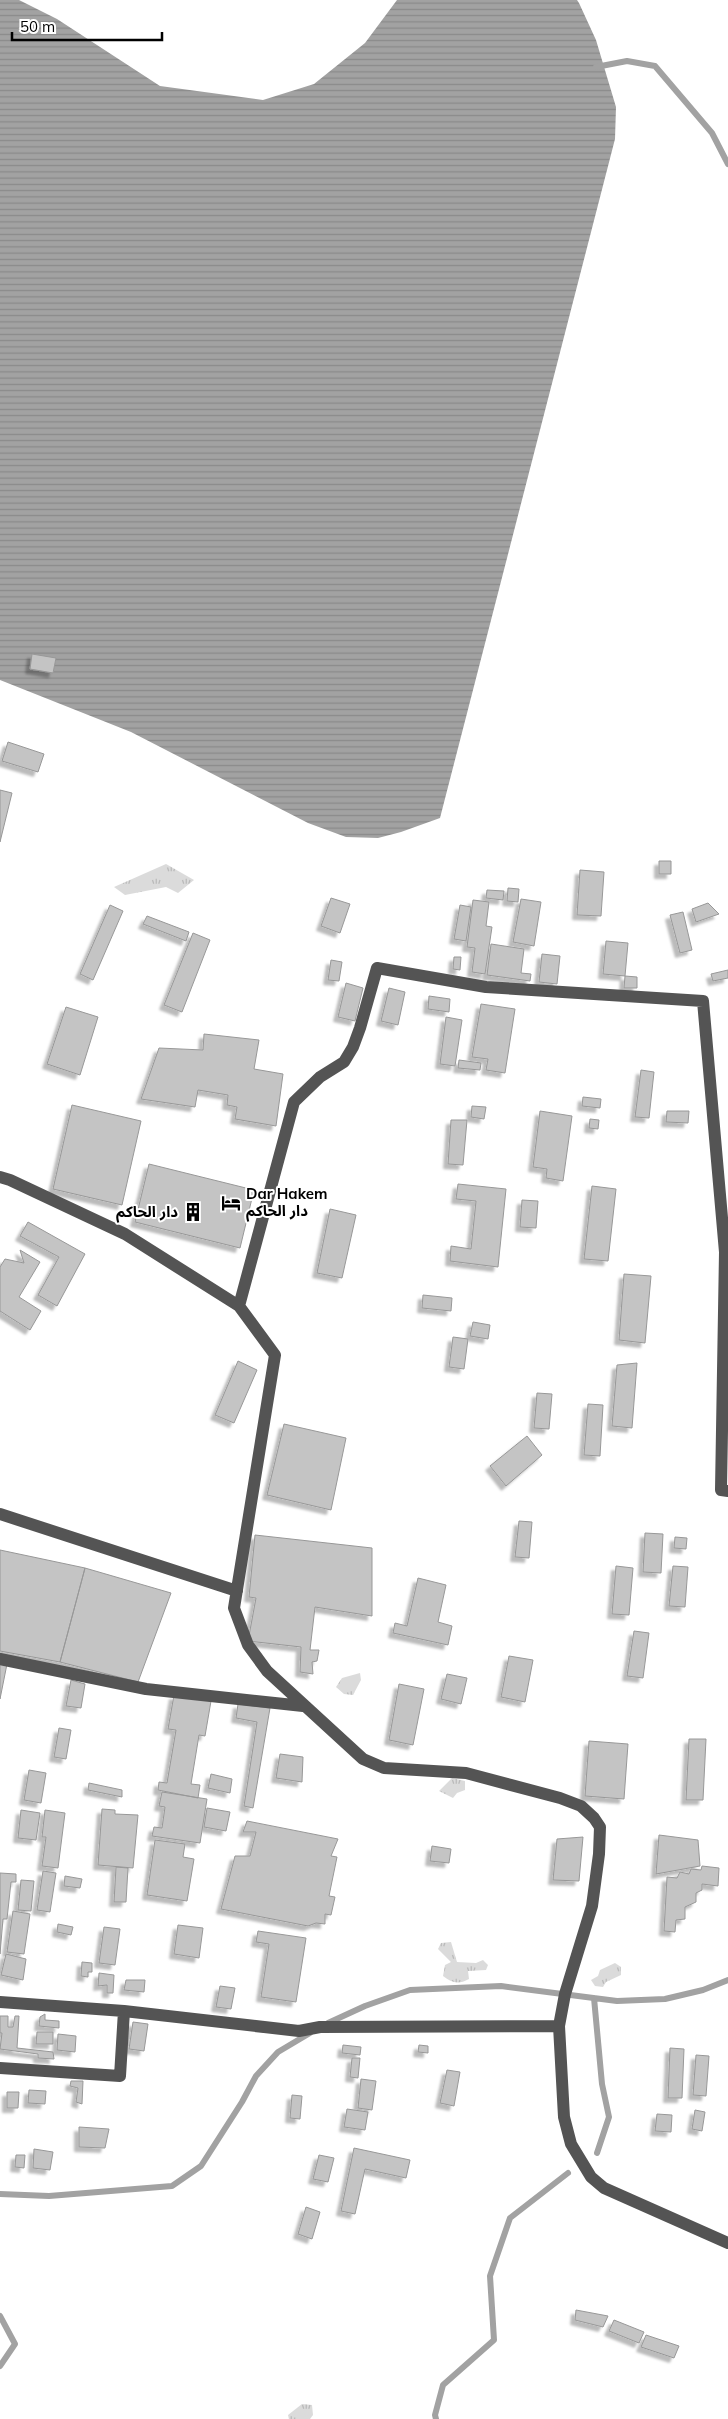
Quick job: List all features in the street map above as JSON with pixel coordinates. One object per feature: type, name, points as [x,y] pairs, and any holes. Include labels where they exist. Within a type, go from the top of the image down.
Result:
[{"type":"street","points":[[239,1306],[294,1102],[320,1077],[344,1062],[353,1048],[377,968],[486,987],[703,1001],[726,1253],[721,1490],[728,1490]]},
{"type":"street","points":[[0,1178],[10,1180],[125,1234],[239,1306],[275,1355],[234,1608],[248,1645],[267,1671],[358,1756],[384,1768],[466,1773],[560,1798],[581,1806],[600,1826],[599,1854],[592,1906],[565,1994],[559,2026],[564,2117],[571,2144],[591,2177],[604,2188],[728,2243]]},
{"type":"street","points":[[0,1514],[236,1591]]},
{"type":"street","points":[[0,1659],[146,1689],[303,1706]]},
{"type":"street","points":[[0,2002],[124,2011],[299,2031],[320,2027],[559,2026]]},
{"type":"street","points":[[0,2068],[120,2076],[124,2011]]},
{"type":"green space","points":[[166,864],[194,880],[178,893],[166,887],[125,895],[114,887]]},
{"type":"green space","points":[[360,1673],[361,1680],[353,1695],[344,1694],[336,1687],[342,1678]]},
{"type":"green space","points":[[452,1778],[465,1781],[465,1790],[457,1793],[453,1798],[439,1791]]},
{"type":"green space","points":[[451,1942],[457,1962],[476,1963],[483,1960],[488,1965],[486,1970],[468,1971],[469,1979],[458,1983],[452,1982],[443,1976],[445,1965],[451,1962],[438,1949],[441,1943]]},
{"type":"green space","points":[[615,1963],[621,1967],[621,1975],[606,1982],[603,1987],[595,1986],[591,1980],[598,1976],[600,1970]]},
{"type":"green space","points":[[302,2404],[312,2405],[313,2415],[310,2419],[289,2419],[288,2415]]},
{"type":"shaded area","points":[[0,0],[19,0],[57,19],[160,86],[263,100],[314,84],[365,43],[397,0],[577,0],[579,3],[596,40],[616,107],[615,139],[440,818],[378,838],[346,837],[308,823],[131,732],[0,680]]},
{"type":"building","points":[[32,654],[56,658],[53,673],[30,669]]},
{"type":"building","points":[[8,742],[44,754],[38,772],[2,761]]},
{"type":"building","points":[[0,790],[12,793],[0,842]]},
{"type":"building","points":[[659,861],[671,861],[671,874],[659,874]]},
{"type":"building","points":[[580,870],[604,872],[601,916],[577,915]]},
{"type":"building","points":[[508,888],[519,889],[518,902],[507,901]]},
{"type":"building","points":[[487,890],[504,891],[503,900],[486,898]]},
{"type":"building","points":[[331,898],[350,904],[340,933],[321,926]]},
{"type":"building","points":[[521,899],[541,902],[534,946],[513,942]]},
{"type":"building","points":[[473,900],[489,902],[486,926],[492,927],[485,974],[472,972],[475,948],[467,947]]},
{"type":"building","points":[[708,903],[719,914],[696,922],[692,909]]},
{"type":"building","points":[[110,905],[123,911],[93,980],[80,974]]},
{"type":"building","points":[[460,905],[471,907],[466,941],[454,939]]},
{"type":"building","points":[[683,912],[692,950],[680,953],[670,915]]},
{"type":"building","points":[[147,916],[189,932],[186,941],[143,924]]},
{"type":"building","points":[[193,933],[210,940],[182,1012],[164,1005]]},
{"type":"building","points":[[606,941],[628,943],[625,976],[603,974]]},
{"type":"building","points":[[491,944],[524,949],[521,973],[531,974],[530,981],[487,975]]},
{"type":"building","points":[[542,954],[560,956],[557,984],[539,982]]},
{"type":"building","points":[[454,957],[461,957],[460,970],[453,969]]},
{"type":"building","points":[[331,960],[342,962],[339,981],[328,980]]},
{"type":"building","points":[[728,970],[728,978],[713,981],[711,974]]},
{"type":"building","points":[[625,976],[637,977],[637,988],[624,988]]},
{"type":"building","points":[[346,983],[363,988],[355,1021],[338,1017]]},
{"type":"building","points":[[389,988],[405,992],[398,1025],[381,1021]]},
{"type":"building","points":[[429,996],[450,999],[449,1012],[428,1009]]},
{"type":"building","points":[[481,1004],[515,1009],[505,1073],[486,1070],[488,1059],[472,1057]]},
{"type":"building","points":[[66,1007],[98,1017],[80,1075],[47,1064]]},
{"type":"building","points":[[446,1017],[462,1020],[455,1066],[440,1064]]},
{"type":"building","points":[[204,1034],[259,1040],[254,1069],[283,1074],[276,1126],[235,1119],[237,1107],[227,1105],[228,1095],[198,1090],[195,1107],[141,1099],[159,1048],[203,1050]]},
{"type":"building","points":[[459,1060],[481,1063],[480,1070],[458,1068]]},
{"type":"building","points":[[641,1070],[654,1072],[649,1118],[635,1117]]},
{"type":"building","points":[[583,1097],[601,1099],[600,1108],[582,1106]]},
{"type":"building","points":[[72,1105],[141,1121],[122,1205],[53,1189]]},
{"type":"building","points":[[472,1106],[486,1107],[484,1119],[471,1117]]},
{"type":"building","points":[[540,1111],[572,1116],[563,1181],[546,1178],[547,1169],[533,1167]]},
{"type":"building","points":[[667,1111],[689,1111],[688,1123],[666,1122]]},
{"type":"building","points":[[590,1119],[599,1120],[598,1129],[589,1128]]},
{"type":"building","points":[[451,1120],[467,1120],[463,1165],[448,1164]]},
{"type":"building","name":"دار الحاكم","points":[[149,1164],[254,1190],[240,1248],[135,1222]]},
{"type":"building","points":[[458,1184],[506,1189],[498,1267],[450,1261],[451,1246],[471,1249],[476,1201],[456,1199]]},
{"type":"building","points":[[592,1186],[616,1189],[608,1261],[584,1259]]},
{"type":"building","points":[[522,1200],[538,1201],[536,1228],[520,1227]]},
{"type":"building","points":[[330,1209],[356,1215],[342,1278],[317,1273]]},
{"type":"building","points":[[28,1222],[85,1254],[57,1306],[38,1295],[59,1257],[20,1236]]},
{"type":"building","points":[[20,1250],[40,1262],[19,1297],[41,1311],[30,1330],[0,1311],[0,1267],[5,1259],[24,1263]]},
{"type":"building","points":[[624,1274],[651,1276],[645,1343],[619,1340]]},
{"type":"building","points":[[423,1295],[452,1298],[451,1311],[422,1308]]},
{"type":"building","points":[[473,1322],[490,1325],[488,1339],[470,1336]]},
{"type":"building","points":[[453,1337],[468,1339],[464,1369],[449,1367]]},
{"type":"building","points":[[238,1361],[257,1370],[234,1423],[215,1415]]},
{"type":"building","points":[[637,1363],[632,1428],[612,1426],[617,1365]]},
{"type":"building","points":[[537,1393],[552,1394],[549,1429],[534,1428]]},
{"type":"building","points":[[588,1404],[603,1405],[600,1456],[584,1455]]},
{"type":"building","points":[[284,1424],[346,1438],[331,1510],[267,1495]]},
{"type":"building","points":[[527,1436],[542,1455],[506,1486],[490,1466]]},
{"type":"building","points":[[519,1521],[532,1522],[529,1558],[515,1557]]},
{"type":"building","points":[[645,1533],[663,1534],[661,1573],[643,1572]]},
{"type":"building","points":[[255,1535],[372,1548],[372,1616],[315,1607],[310,1650],[319,1650],[317,1661],[312,1662],[313,1674],[300,1672],[301,1647],[248,1641],[256,1598],[249,1597]]},
{"type":"building","points":[[675,1537],[687,1538],[686,1549],[674,1548]]},
{"type":"building","points":[[0,1550],[85,1568],[60,1662],[0,1651]]},
{"type":"building","points":[[616,1566],[633,1568],[629,1615],[612,1614]]},
{"type":"building","points":[[673,1566],[688,1567],[685,1607],[669,1606]]},
{"type":"building","points":[[85,1568],[171,1593],[138,1682],[60,1662]]},
{"type":"building","points":[[418,1578],[446,1585],[438,1622],[452,1626],[448,1645],[393,1633],[395,1623],[407,1626]]},
{"type":"building","points":[[634,1631],[649,1633],[643,1678],[627,1676]]},
{"type":"building","points":[[509,1656],[533,1660],[525,1702],[501,1697]]},
{"type":"building","points":[[0,1663],[7,1664],[0,1699]]},
{"type":"building","points":[[447,1674],[467,1678],[461,1704],[441,1699]]},
{"type":"building","points":[[71,1680],[85,1684],[81,1708],[66,1706]]},
{"type":"building","points":[[399,1684],[424,1689],[413,1745],[389,1740]]},
{"type":"building","points":[[174,1695],[211,1701],[205,1736],[199,1735],[191,1784],[200,1785],[198,1798],[158,1790],[159,1782],[167,1783],[176,1730],[168,1729]]},
{"type":"building","points":[[238,1704],[270,1708],[253,1808],[244,1806],[257,1722],[236,1718]]},
{"type":"building","points":[[59,1728],[71,1730],[66,1759],[54,1757]]},
{"type":"building","points":[[689,1739],[706,1739],[703,1800],[686,1800]]},
{"type":"building","points":[[589,1741],[628,1744],[624,1799],[585,1796]]},
{"type":"building","points":[[280,1754],[303,1757],[302,1782],[276,1778]]},
{"type":"building","points":[[29,1770],[46,1773],[41,1803],[24,1800]]},
{"type":"building","points":[[211,1774],[232,1779],[230,1793],[208,1788]]},
{"type":"building","points":[[89,1783],[122,1790],[122,1797],[88,1790]]},
{"type":"building","points":[[162,1792],[207,1799],[200,1843],[152,1836],[154,1827],[162,1828],[165,1807],[159,1806]]},
{"type":"building","points":[[207,1808],[230,1812],[226,1831],[204,1827]]},
{"type":"building","points":[[102,1809],[115,1810],[115,1814],[138,1815],[133,1868],[98,1865]]},
{"type":"building","points":[[21,1810],[40,1813],[36,1840],[18,1838]]},
{"type":"building","points":[[45,1810],[65,1813],[58,1868],[42,1866],[46,1837],[42,1837]]},
{"type":"building","points":[[247,1821],[338,1839],[331,1856],[337,1857],[329,1896],[335,1897],[331,1915],[325,1914],[325,1924],[316,1923],[308,1926],[221,1909],[235,1856],[250,1856],[256,1832],[243,1832]]},
{"type":"building","points":[[659,1835],[698,1840],[700,1866],[656,1874]]},
{"type":"building","points":[[583,1837],[579,1881],[553,1880],[557,1839]]},
{"type":"building","points":[[155,1840],[185,1844],[183,1857],[194,1859],[187,1901],[147,1895]]},
{"type":"building","points":[[432,1846],[451,1849],[449,1863],[430,1861]]},
{"type":"building","points":[[702,1866],[719,1868],[718,1886],[702,1884],[702,1890],[696,1893],[696,1902],[685,1907],[685,1919],[676,1920],[675,1932],[664,1931],[667,1877],[677,1878],[680,1872],[689,1874],[691,1869],[701,1870]]},
{"type":"building","points":[[116,1867],[128,1868],[126,1902],[114,1902]]},
{"type":"building","points":[[43,1871],[56,1873],[50,1912],[37,1910]]},
{"type":"building","points":[[0,1873],[16,1874],[16,1882],[11,1882],[7,1919],[3,1919],[0,1954]]},
{"type":"building","points":[[65,1876],[82,1879],[80,1888],[64,1886]]},
{"type":"building","points":[[21,1880],[34,1881],[31,1911],[18,1910]]},
{"type":"building","points":[[13,1911],[30,1914],[24,1954],[7,1952]]},
{"type":"building","points":[[58,1924],[73,1927],[71,1935],[57,1932]]},
{"type":"building","points":[[178,1925],[203,1928],[199,1958],[174,1954]]},
{"type":"building","points":[[104,1927],[120,1929],[115,1965],[99,1963]]},
{"type":"building","points":[[258,1931],[306,1938],[296,2002],[261,1997],[269,1944],[256,1942]]},
{"type":"building","points":[[6,1954],[26,1959],[23,1980],[1,1975]]},
{"type":"building","points":[[82,1962],[92,1963],[92,1972],[88,1972],[88,1977],[81,1976]]},
{"type":"building","points":[[99,1973],[114,1975],[113,1993],[107,1993],[107,1985],[98,1986]]},
{"type":"building","points":[[126,1980],[145,1980],[144,1992],[124,1990]]},
{"type":"building","points":[[220,1986],[235,1988],[231,2009],[216,2007]]},
{"type":"building","points":[[45,2014],[45,2020],[59,2021],[59,2028],[39,2026],[40,2017]]},
{"type":"building","points":[[0,2016],[8,2016],[8,2027],[13,2027],[15,2016],[19,2016],[17,2048],[53,2052],[54,2059],[38,2058],[38,2054],[0,2049],[2,2033],[0,2033]]},
{"type":"building","points":[[133,2022],[148,2024],[144,2051],[129,2049]]},
{"type":"building","points":[[37,2032],[53,2032],[53,2044],[36,2044]]},
{"type":"building","points":[[58,2034],[76,2036],[75,2052],[57,2050]]},
{"type":"building","points":[[343,2045],[361,2047],[360,2055],[342,2053]]},
{"type":"building","points":[[419,2045],[428,2046],[428,2053],[418,2052]]},
{"type":"building","points":[[670,2048],[684,2049],[682,2098],[668,2098]]},
{"type":"building","points":[[696,2055],[709,2056],[706,2096],[693,2095]]},
{"type":"building","points":[[352,2058],[360,2058],[358,2078],[350,2077]]},
{"type":"building","points":[[447,2070],[460,2072],[454,2106],[440,2103]]},
{"type":"building","points":[[361,2079],[376,2081],[372,2110],[358,2108]]},
{"type":"building","points":[[71,2081],[83,2081],[82,2104],[76,2102],[78,2088],[70,2086]]},
{"type":"building","points":[[29,2090],[46,2091],[45,2104],[28,2103]]},
{"type":"building","points":[[7,2092],[19,2092],[18,2108],[7,2108]]},
{"type":"building","points":[[292,2095],[302,2096],[300,2119],[290,2118]]},
{"type":"building","points":[[347,2109],[368,2112],[365,2130],[344,2127]]},
{"type":"building","points":[[695,2110],[705,2112],[702,2131],[692,2129]]},
{"type":"building","points":[[657,2114],[672,2115],[671,2132],[655,2131]]},
{"type":"building","points":[[79,2127],[109,2129],[105,2148],[79,2147]]},
{"type":"building","points":[[354,2148],[410,2160],[406,2178],[365,2169],[355,2214],[341,2211]]},
{"type":"building","points":[[34,2149],[53,2152],[50,2170],[33,2168]]},
{"type":"building","points":[[16,2155],[25,2155],[24,2168],[15,2167]]},
{"type":"building","points":[[319,2155],[334,2158],[328,2182],[313,2179]]},
{"type":"building","points":[[306,2207],[320,2212],[312,2239],[298,2234]]},
{"type":"building","points":[[576,2310],[608,2316],[603,2327],[575,2320]]},
{"type":"building","points":[[614,2320],[644,2332],[639,2343],[609,2331]]},
{"type":"building","points":[[646,2335],[679,2346],[674,2358],[641,2347]]},
{"type":"waterway","points":[[596,67],[627,61],[655,66],[712,133],[728,164]]},
{"type":"waterway","points":[[328,2023],[365,2006],[410,1990],[501,1986],[617,2001],[665,1999],[703,1990],[728,1980]]},
{"type":"waterway","points":[[594,1998],[602,2084],[609,2117],[597,2153]]},
{"type":"waterway","points":[[0,2194],[49,2196],[172,2186],[201,2166],[242,2102],[256,2076],[278,2052],[310,2033]]},
{"type":"waterway","points":[[436,2419],[435,2415],[443,2385],[494,2340],[490,2276],[510,2218],[568,2173]]},
{"type":"waterway","points":[[0,2316],[15,2344],[0,2366]]},
{"type":"place","name":"Dar Hakem دار الحاكم","points":[[231,1203]]},
{"type":"place","name":"دار الحاكم","points":[[193,1212]]}]
